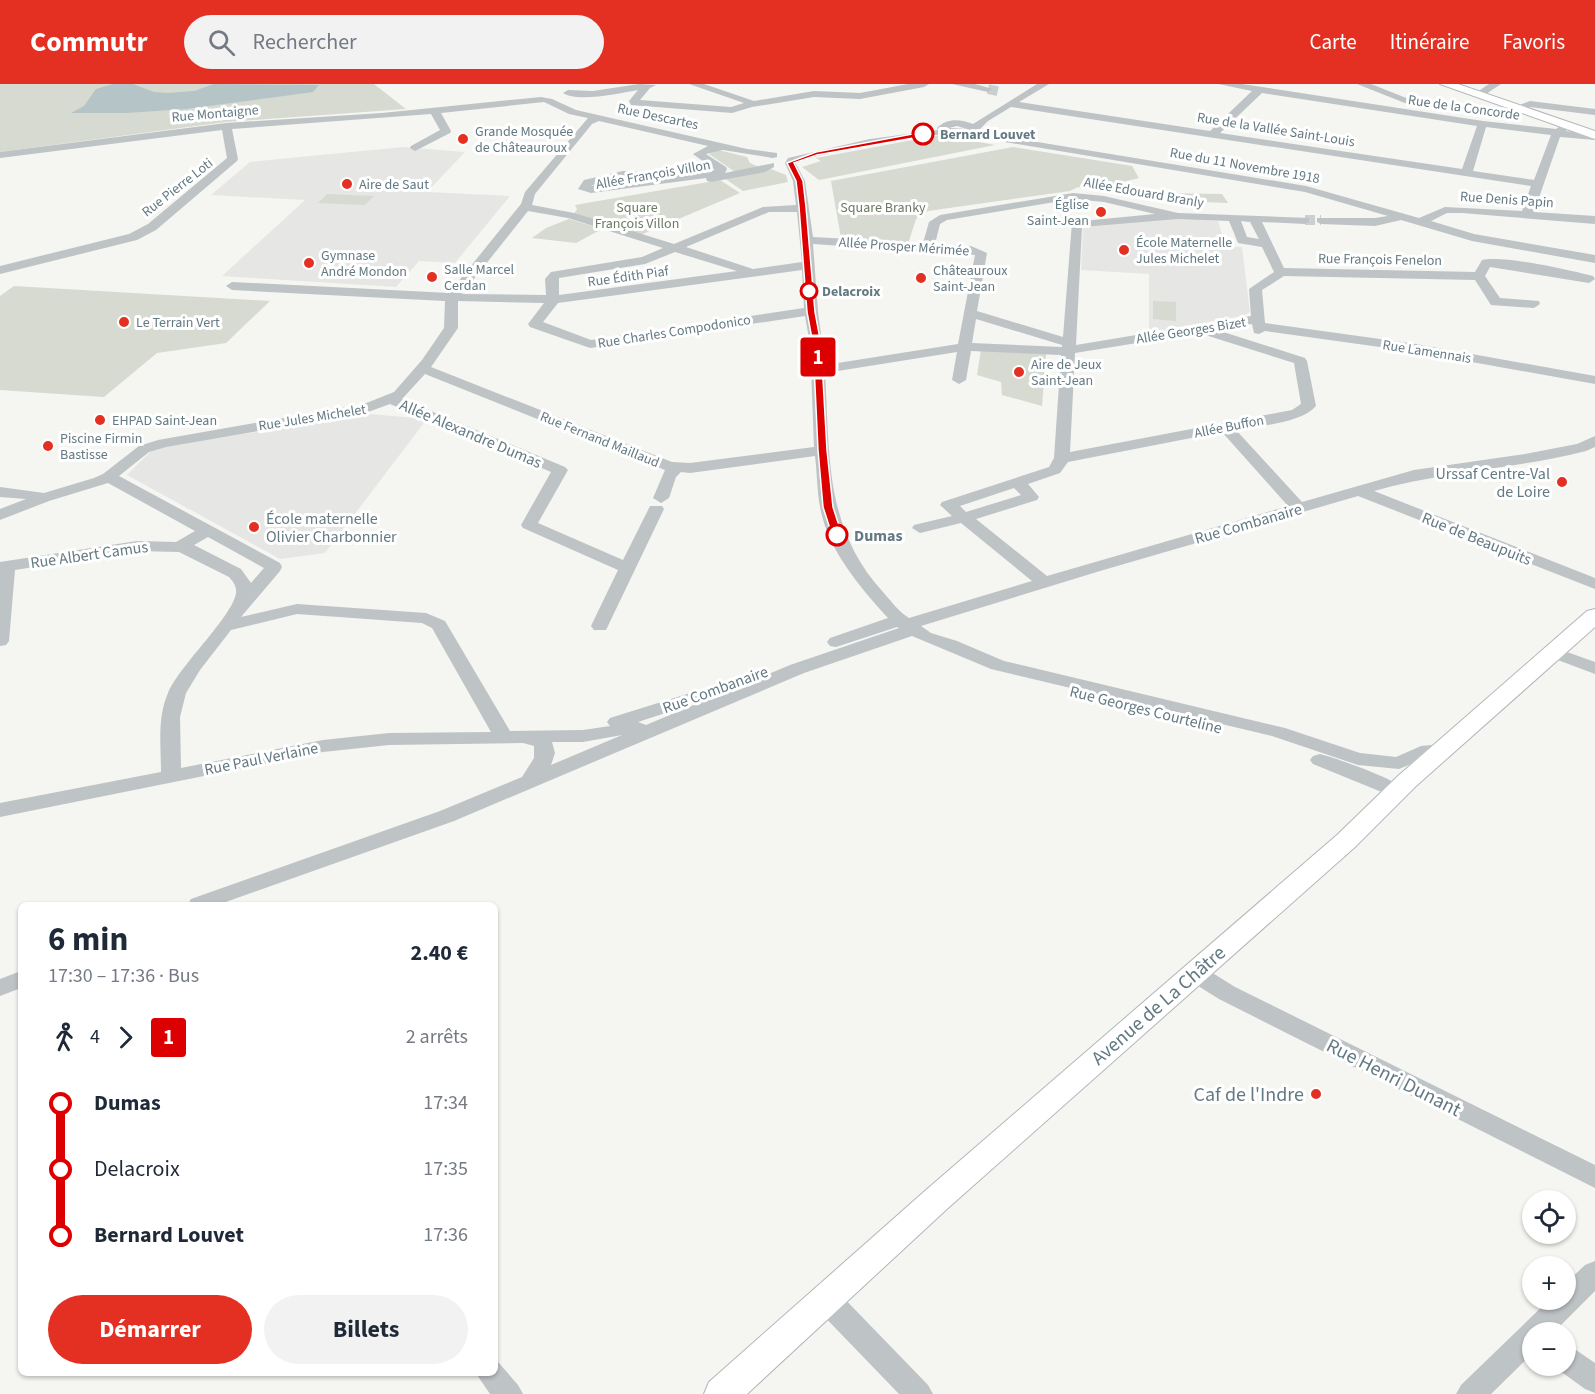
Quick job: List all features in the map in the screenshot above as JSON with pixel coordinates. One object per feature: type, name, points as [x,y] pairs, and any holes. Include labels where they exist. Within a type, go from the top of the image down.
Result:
[{"type":"main road","points":[[1446,84],[1561,129],[1595,134]]},
{"type":"main road","points":[[1459,84],[1595,134]]},
{"type":"main road","name":"Avenue de La Châtre","points":[[722,1394],[937,1198],[1346,840],[1396,790],[1595,616]]},
{"type":"street","points":[[694,84],[747,102]]},
{"type":"street","points":[[648,85],[634,100],[635,103],[732,110],[747,102],[814,94],[860,96],[924,84]]},
{"type":"street","points":[[957,84],[988,89]]},
{"type":"street","points":[[962,128],[974,128],[1011,99],[1024,96],[1044,84]]},
{"type":"street","name":"Rue de la Concorde","points":[[1223,84],[1483,124],[1561,129]]},
{"type":"street","points":[[1362,84],[1439,112],[1447,118]]},
{"type":"street","points":[[1484,92],[1496,84]]},
{"type":"street","points":[[565,100],[648,85]]},
{"type":"street","points":[[1213,134],[1260,89]]},
{"type":"street","name":"Rue Descartes","points":[[544,94],[565,100],[597,118],[727,147],[780,162]]},
{"type":"street","name":"Rue Montaigne","points":[[0,155],[226,126],[433,110],[515,100],[544,94],[565,100]]},
{"type":"street","name":"Rue de la Vallée Saint-Louis","points":[[1011,99],[1213,134],[1538,184]]},
{"type":"street","points":[[1522,106],[1530,104],[1595,112]]},
{"type":"street","points":[[415,148],[446,131],[433,110]]},
{"type":"street","points":[[452,298],[525,207],[529,194],[588,123],[597,118]]},
{"type":"street","points":[[962,128],[984,119]]},
{"type":"street","name":"Allée François Villon","points":[[540,210],[765,169],[780,162],[816,154],[946,130],[947,124],[962,128]]},
{"type":"street","points":[[1467,173],[1478,132],[1483,124]]},
{"type":"street","name":"Rue Pierre Loti","points":[[0,270],[133,237],[152,227],[233,159],[226,126]]},
{"type":"street","name":"Rue du 11 Novembre 1918","points":[[962,128],[993,137],[1306,189],[1472,237],[1595,259]]},
{"type":"street","name":"Rue du 11 Novembre 1918","points":[[974,128],[993,137]]},
{"type":"street","points":[[1527,214],[1561,129]]},
{"type":"street","points":[[658,181],[645,174],[633,173],[588,182],[584,189],[591,190],[632,182],[658,181],[678,180],[722,170],[686,146],[684,142],[692,139]]},
{"type":"street","points":[[698,154],[709,149],[727,147]]},
{"type":"street","points":[[780,162],[803,207],[811,312],[817,344],[822,450],[828,507],[840,542],[870,588],[906,625]]},
{"type":"street","name":"Allée Edouard Branly","points":[[928,247],[935,222],[944,217],[1073,196],[1104,199],[1178,216],[1305,220]]},
{"type":"street","points":[[525,207],[570,215],[756,272]]},
{"type":"street","points":[[553,300],[551,279],[555,275],[629,264],[675,249],[767,209],[803,207]]},
{"type":"street","name":"Rue Denis Papin","points":[[1420,222],[1444,210],[1595,220]]},
{"type":"street","points":[[921,528],[1031,497],[1017,482],[1055,470],[1062,458],[1076,224],[1178,216]]},
{"type":"street","points":[[1321,220],[1375,222],[1403,217]]},
{"type":"street","points":[[1234,219],[1242,240],[1266,244]]},
{"type":"street","points":[[1256,219],[1280,272]]},
{"type":"street","name":"Allée Prosper Mérimée","points":[[807,240],[971,250],[981,253],[959,380]]},
{"type":"street","name":"Rue François Fenelon","points":[[1280,272],[1479,276],[1486,263],[1511,265],[1589,279]]},
{"type":"street","name":"Rue Édith Piaf","points":[[232,286],[452,298],[553,300],[808,265]]},
{"type":"street","name":"Allée Georges Bizet","points":[[818,370],[964,347],[1067,348],[1199,328],[1258,322],[1255,289],[1280,272]]},
{"type":"street","points":[[1479,276],[1496,302],[1534,304]]},
{"type":"street","name":"Rue Jules Michelet","points":[[0,515],[43,498],[109,477],[134,455],[163,443],[368,408],[392,400],[403,391],[449,333],[452,298]]},
{"type":"street","name":"Rue Charles Compodonico","points":[[553,300],[535,324],[590,344],[811,312]]},
{"type":"street","name":"Allée Georges Bizet","points":[[970,313],[1067,348]]},
{"type":"street","points":[[1199,328],[1261,348],[1258,322]]},
{"type":"street","name":"Rue Lamennais","points":[[1258,322],[1595,380]]},
{"type":"street","name":"Allée Buffon","points":[[1062,458],[1296,414],[1309,406],[1300,361],[1261,348]]},
{"type":"street","name":"Rue Fernand Maillaud","points":[[422,368],[669,466],[690,468],[822,450]]},
{"type":"street","name":"Allée Alexandre Dumas","points":[[392,400],[560,470],[529,525],[627,568]]},
{"type":"street","points":[[1225,427],[1296,505],[1296,509]]},
{"type":"street","name":"Rue Combanaire","points":[[525,737],[607,725],[671,707],[906,625],[1414,475],[1525,459],[1581,448],[1595,441]]},
{"type":"street","points":[[600,626],[659,503],[669,475],[677,467]]},
{"type":"street","points":[[109,477],[274,567],[192,668],[177,693],[170,717],[171,775]]},
{"type":"street","name":"Rue de Beaupuits","points":[[1359,491],[1595,584]]},
{"type":"street","points":[[0,492],[36,495],[43,498]]},
{"type":"street","points":[[963,518],[1045,583]]},
{"type":"street","points":[[179,547],[207,531]]},
{"type":"street","name":"Rue Albert Camus","points":[[4,566],[137,546],[179,547]]},
{"type":"street","points":[[179,547],[190,549],[235,573],[242,581],[245,592],[240,607]]},
{"type":"street","points":[[0,641],[4,566]]},
{"type":"street","points":[[225,626],[297,609],[426,618],[439,626],[504,737]]},
{"type":"street","name":"Rue Combanaire","points":[[205,902],[447,816],[906,625]]},
{"type":"street","name":"Rue Georges Courteline","points":[[906,625],[942,644],[952,655],[984,669],[1253,735],[1356,769],[1396,790]]},
{"type":"street","points":[[1553,652],[1595,668]]},
{"type":"street","name":"Rue Combanaire","points":[[525,737],[583,736],[677,719]]},
{"type":"street","points":[[525,737],[543,742],[546,748],[546,756],[528,783]]},
{"type":"street","name":"Rue Paul Verlaine","points":[[0,810],[323,746],[389,739],[525,737]]},
{"type":"street","name":"Rue Georges Courteline","points":[[1356,769],[1378,763],[1399,762],[1421,752],[1442,750]]},
{"type":"street","name":"Rue Georges Courteline","points":[[1356,769],[1372,791],[1378,808]]},
{"type":"street","name":"Rue Henri Dunant","points":[[1195,973],[1227,993],[1595,1177]]},
{"type":"street","points":[[0,988],[18,980]]},
{"type":"street","points":[[1545,1322],[1595,1273]]},
{"type":"street","points":[[826,1299],[918,1394]]},
{"type":"street","points":[[1471,1394],[1522,1345]]},
{"type":"street","points":[[1576,1366],[1595,1380]]},
{"type":"street","points":[[492,1376],[508,1394]]},
{"type":"shaded area","points":[[113,84],[133,84],[154,92],[168,93],[194,91],[214,84],[319,85],[313,92],[186,109],[126,113],[71,113],[84,106],[96,89]]},
{"type":"shaded area","points":[[403,147],[465,152],[427,192],[510,196],[455,263],[419,261],[396,287],[222,276],[305,200],[211,195],[250,162]]},
{"type":"shaded area","points":[[1183,218],[1218,221],[1226,246],[1242,247],[1250,312],[1243,316],[1149,332],[1149,274],[1081,270],[1083,226]]},
{"type":"shaded area","points":[[370,414],[427,419],[325,553],[280,559],[127,475],[154,448]]},
{"type":"green space","points":[[0,84],[374,84],[406,109],[226,122],[0,152]]},
{"type":"green space","points":[[940,135],[995,145],[819,180],[802,167],[821,161],[816,158]]},
{"type":"green space","name":"Square Branky","points":[[1013,147],[1132,166],[1139,178],[1094,189],[1078,187],[1070,191],[928,211],[916,219],[908,244],[841,238],[831,181]]},
{"type":"green space","points":[[718,150],[747,157],[750,163],[759,167],[735,172],[709,154]]},
{"type":"green space","points":[[771,169],[786,175],[788,182],[743,191],[724,178]]},
{"type":"green space","name":"Square François Villon","points":[[720,180],[740,193],[638,236],[573,216],[577,209],[575,205]]},
{"type":"green space","points":[[1152,193],[1222,194],[1228,203],[1155,200]]},
{"type":"green space","points":[[327,194],[374,196],[365,205],[318,203]]},
{"type":"green space","points":[[569,219],[602,229],[576,243],[532,238],[546,228]]},
{"type":"green space","name":"Le Terrain Vert","points":[[14,286],[270,301],[226,343],[157,353],[104,397],[0,390],[0,296]]},
{"type":"green space","points":[[1153,301],[1176,302],[1176,321],[1153,319]]},
{"type":"green space","points":[[981,350],[1046,354],[1042,406],[1002,395],[1001,382],[977,375]]},
{"type":"tunnel","points":[[988,89],[1001,92]]},
{"type":"tunnel","points":[[1305,220],[1321,220]]},
{"type":"bus line","name":"1","points":[[837,535],[828,507],[822,450],[817,344],[812,322],[803,207],[799,181],[790,163],[792,160],[816,154],[923,134]]},
{"type":"place","name":"Bernard Louvet","points":[[923,134]]},
{"type":"place","name":"Grande Mosquée de Châteauroux","points":[[463,139]]},
{"type":"place","name":"Aire de Saut","points":[[347,184]]},
{"type":"place","name":"Église Saint-Jean","points":[[1101,212]]},
{"type":"place","name":"École Maternelle Jules Michelet","points":[[1124,250]]},
{"type":"place","name":"Gymnase André Mondon","points":[[309,263]]},
{"type":"place","name":"Salle Marcel Cerdan","points":[[432,277]]},
{"type":"place","name":"Châteauroux Saint-Jean","points":[[921,278]]},
{"type":"place","name":"Delacroix","points":[[809,291]]},
{"type":"place","name":"Le Terrain Vert","points":[[124,322]]},
{"type":"place","name":"Aire de Jeux Saint-Jean","points":[[1019,372]]},
{"type":"place","name":"EHPAD Saint-Jean","points":[[100,420]]},
{"type":"place","name":"Piscine Firmin Bastisse","points":[[48,446]]},
{"type":"place","name":"Urssaf Centre-Val de Loire","points":[[1562,482]]},
{"type":"place","name":"École maternelle Olivier Charbonnier","points":[[254,527]]},
{"type":"place","name":"Dumas","points":[[837,535]]},
{"type":"place","name":"Caf de l'Indre","points":[[1316,1094]]}]
